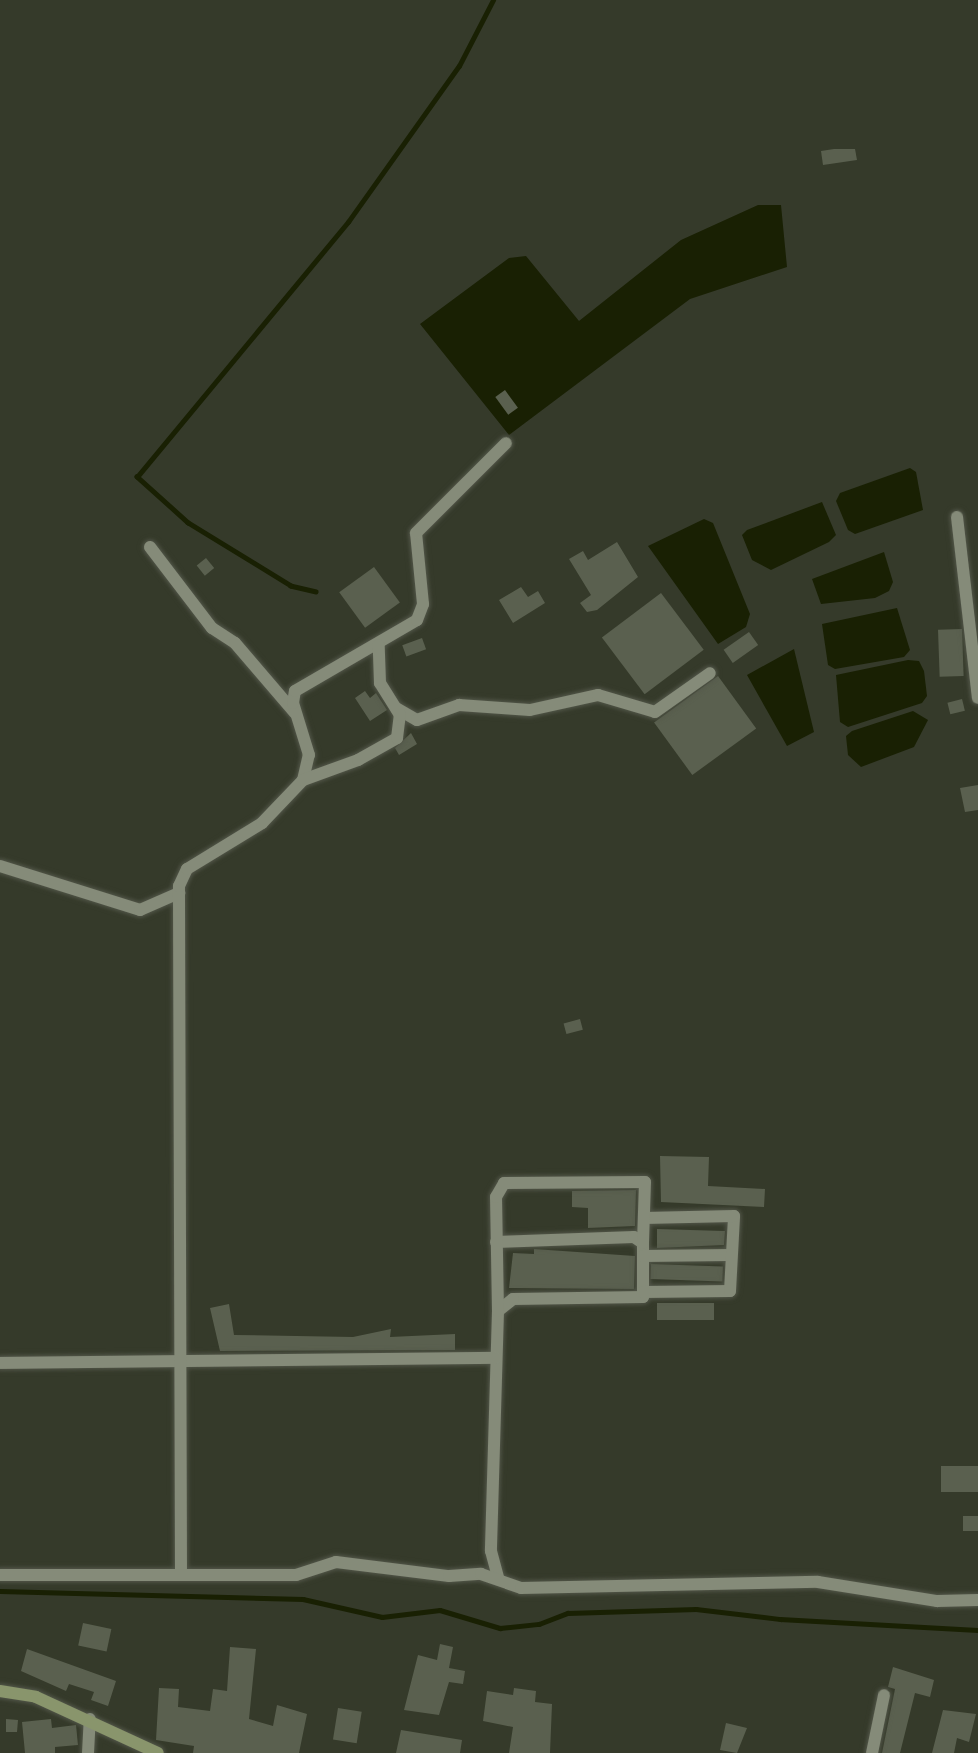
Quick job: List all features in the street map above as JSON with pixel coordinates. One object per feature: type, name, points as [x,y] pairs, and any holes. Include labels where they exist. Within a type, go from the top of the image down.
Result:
[{"type":"street","points":[[303,780],[309,755],[298,716],[295,691],[379,645],[417,620],[423,604],[416,533],[507,443]]},
{"type":"street","points":[[957,517],[978,698]]},
{"type":"street","points":[[150,547],[212,628],[235,643],[298,716]]},
{"type":"street","points":[[379,645],[380,683],[395,707],[417,720],[459,705],[530,710],[598,695],[656,712],[710,673]]},
{"type":"street","points":[[181,1573],[179,893],[187,869],[262,823],[303,780],[358,760],[397,738],[395,707]]},
{"type":"street","points":[[0,866],[140,910],[179,893]]},
{"type":"street","points":[[498,1311],[513,1299],[639,1300],[643,1292],[645,1182],[511,1181],[496,1197],[498,1311],[490,1551],[498,1578]]},
{"type":"street","points":[[643,1292],[730,1291],[730,1255],[734,1216],[644,1218]]},
{"type":"street","points":[[496,1242],[634,1237],[643,1242]]},
{"type":"street","points":[[643,1256],[730,1255]]},
{"type":"street","points":[[0,1363],[496,1358]]},
{"type":"street","points":[[0,1575],[181,1573],[296,1575],[336,1562],[498,1578],[521,1588],[818,1582],[937,1601],[978,1600]]},
{"type":"street","points":[[0,1691],[36,1697],[90,1719],[158,1753]]},
{"type":"street","points":[[872,1753],[884,1695]]},
{"type":"street","points":[[88,1753],[90,1719]]},
{"type":"shaded area","points":[[758,205],[781,205],[787,267],[690,299],[509,435],[420,324],[509,258],[526,256],[579,321],[681,240]]},
{"type":"shaded area","points":[[910,468],[916,472],[923,510],[855,534],[848,530],[836,501],[840,493]]},
{"type":"shaded area","points":[[822,502],[836,535],[829,542],[771,570],[752,560],[742,535],[747,530]]},
{"type":"shaded area","points":[[704,519],[713,523],[750,614],[746,627],[718,644],[648,546]]},
{"type":"shaded area","points":[[884,552],[893,582],[889,591],[875,598],[821,604],[812,579]]},
{"type":"shaded area","points":[[897,608],[910,650],[904,657],[835,669],[828,665],[822,624]]},
{"type":"shaded area","points":[[794,649],[814,732],[787,746],[747,675]]},
{"type":"shaded area","points":[[908,660],[919,661],[924,671],[927,696],[922,703],[848,727],[840,722],[836,675]]},
{"type":"shaded area","points":[[913,711],[928,720],[914,747],[861,767],[848,755],[846,736],[852,731]]},
{"type":"building","points":[[855,149],[857,160],[823,165],[821,151]]},
{"type":"building","points":[[505,390],[518,408],[508,415],[495,397]]},
{"type":"building","points":[[617,542],[638,577],[597,610],[587,612],[580,603],[591,595],[569,559],[583,551],[588,560]]},
{"type":"building","points":[[206,558],[214,568],[205,576],[197,566]]},
{"type":"building","points":[[374,567],[400,603],[365,628],[339,592]]},
{"type":"building","points":[[521,587],[528,597],[538,591],[545,603],[513,623],[499,600]]},
{"type":"building","points":[[661,593],[704,650],[645,694],[602,638]]},
{"type":"building","points":[[962,629],[964,676],[940,677],[938,630]]},
{"type":"building","points":[[749,632],[758,645],[733,663],[724,650]]},
{"type":"building","points":[[422,638],[426,649],[406,656],[402,645]]},
{"type":"building","points":[[718,676],[756,729],[692,775],[654,722]]},
{"type":"building","points":[[365,691],[370,698],[376,693],[387,710],[370,721],[355,698]]},
{"type":"building","points":[[962,699],[965,711],[950,714],[947,703]]},
{"type":"building","points":[[411,733],[417,744],[399,755],[395,748]]},
{"type":"building","points":[[978,785],[978,810],[965,812],[960,788]]},
{"type":"building","points":[[580,1019],[583,1030],[566,1034],[564,1023]]},
{"type":"building","points":[[660,1156],[709,1157],[708,1186],[765,1189],[764,1207],[661,1202]]},
{"type":"building","points":[[636,1190],[635,1226],[588,1228],[588,1208],[572,1207],[572,1191]]},
{"type":"building","points":[[657,1229],[725,1231],[724,1245],[657,1248]]},
{"type":"building","points":[[534,1249],[635,1256],[634,1289],[509,1288],[513,1253],[534,1254]]},
{"type":"building","points":[[651,1264],[723,1267],[722,1282],[650,1279]]},
{"type":"building","points":[[657,1303],[714,1303],[714,1320],[657,1320]]},
{"type":"building","points":[[229,1304],[234,1335],[353,1337],[391,1329],[390,1337],[455,1334],[455,1350],[220,1351],[210,1308]]},
{"type":"building","points":[[941,1466],[978,1466],[978,1492],[941,1492]]},
{"type":"building","points":[[963,1516],[978,1516],[978,1531],[963,1531]]},
{"type":"building","points":[[83,1623],[111,1629],[107,1652],[78,1645]]},
{"type":"building","points":[[440,1644],[453,1647],[449,1668],[465,1671],[463,1684],[449,1682],[439,1715],[404,1710],[418,1655],[437,1660]]},
{"type":"building","points":[[230,1647],[256,1649],[249,1719],[273,1726],[277,1705],[307,1714],[299,1753],[193,1753],[194,1746],[156,1740],[159,1688],[179,1689],[178,1707],[210,1711],[213,1689],[227,1691]]},
{"type":"building","points":[[27,1649],[116,1681],[108,1706],[91,1700],[94,1692],[69,1684],[66,1691],[21,1671]]},
{"type":"building","points":[[893,1667],[934,1680],[930,1697],[915,1693],[900,1753],[882,1753],[895,1689],[888,1687]]},
{"type":"building","points":[[514,1688],[536,1691],[535,1702],[552,1704],[550,1753],[509,1753],[513,1727],[483,1721],[487,1691],[513,1695]]},
{"type":"building","points":[[338,1708],[362,1712],[357,1743],[333,1740]]},
{"type":"building","points":[[943,1710],[976,1714],[969,1742],[957,1738],[954,1753],[932,1753]]},
{"type":"building","points":[[6,1719],[18,1720],[17,1732],[6,1732]]},
{"type":"building","points":[[51,1719],[52,1728],[76,1725],[78,1745],[55,1747],[55,1753],[25,1753],[22,1722]]},
{"type":"building","points":[[726,1723],[747,1728],[737,1753],[720,1750]]},
{"type":"building","points":[[401,1730],[462,1740],[460,1753],[396,1753]]},
{"type":"waterway","points":[[316,592],[291,586],[188,523],[137,477],[348,222],[459,66],[493,0]]},
{"type":"waterway","points":[[0,1591],[303,1599],[382,1617],[440,1610],[500,1628],[539,1624],[568,1613],[696,1609],[780,1619],[978,1630]]}]
